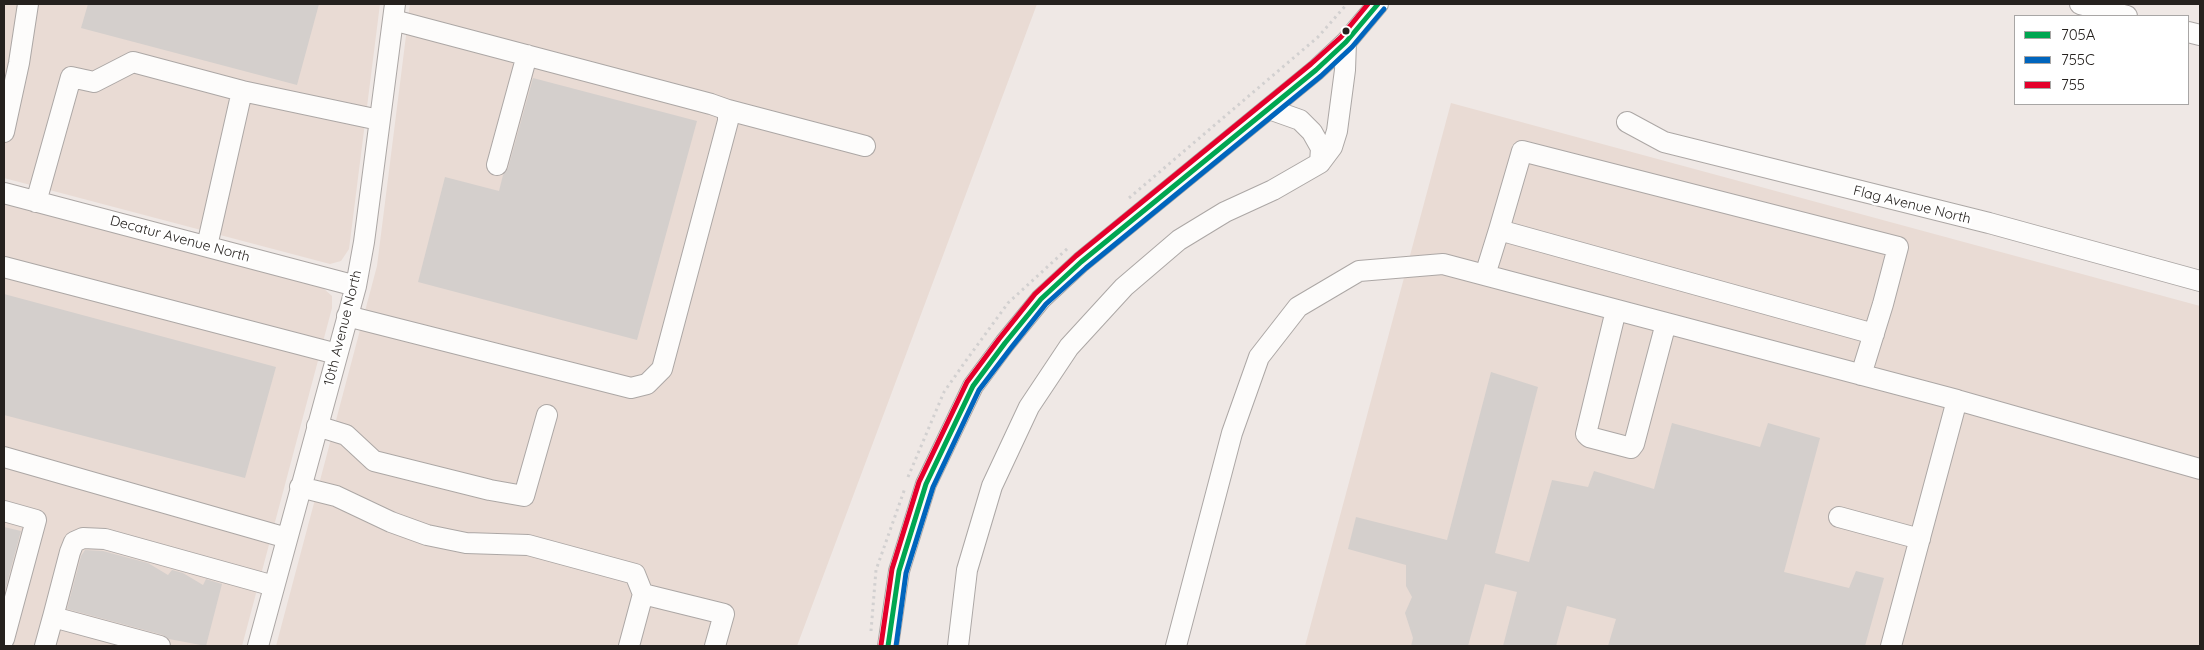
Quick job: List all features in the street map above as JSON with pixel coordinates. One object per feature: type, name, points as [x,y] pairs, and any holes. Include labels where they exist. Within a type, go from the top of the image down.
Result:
[{"type":"street","points":[[5,126],[11,61],[22,32],[28,4]]},
{"type":"street","points":[[888,646],[899,571],[916,514],[948,435],[973,386],[1005,342],[1041,299],[1081,262],[1269,109],[1346,42],[1378,4]]},
{"type":"street","points":[[2080,4],[2123,15]]},
{"type":"street","points":[[394,12],[527,55],[865,146]]},
{"type":"street","name":"10th Avenue North","points":[[258,646],[356,286],[364,242],[394,12]]},
{"type":"street","points":[[958,646],[968,570],[992,486],[1029,407],[1069,347],[1124,287],[1179,240],[1225,212],[1273,190],[1320,163],[1332,147],[1337,131],[1345,70],[1346,42]]},
{"type":"street","points":[[497,165],[527,55]]},
{"type":"street","points":[[36,202],[71,77],[94,82],[133,62],[242,91],[379,120]]},
{"type":"street","points":[[207,246],[242,91]]},
{"type":"street","points":[[1269,109],[1300,120],[1312,132],[1321,148],[1320,163]]},
{"type":"street","points":[[347,316],[631,388],[647,384],[662,369],[728,121],[728,110]]},
{"type":"street","name":"Flag Avenue North","points":[[1627,122],[1664,142],[1989,223],[2200,281]]},
{"type":"street","points":[[1485,275],[1522,151],[1898,247],[1861,375]]},
{"type":"street","name":"Decatur Avenue North","points":[[4,193],[356,286]]},
{"type":"street","points":[[1499,230],[1874,334]]},
{"type":"street","points":[[1176,646],[1232,433],[1259,357],[1298,307],[1359,271],[1443,264],[1957,400],[2200,469]]},
{"type":"street","points":[[4,267],[337,354]]},
{"type":"street","points":[[1616,310],[1586,434],[1589,437],[1631,448],[1634,444],[1666,323]]},
{"type":"street","points":[[1894,646],[1957,400]]},
{"type":"street","points":[[318,426],[346,435],[374,461],[490,490],[524,496],[547,415]]},
{"type":"street","points":[[4,457],[287,538]]},
{"type":"street","points":[[300,487],[336,496],[391,522],[427,535],[466,542],[528,545],[635,574],[643,594],[629,646]]},
{"type":"street","points":[[4,511],[36,520],[4,639]]},
{"type":"street","points":[[1839,517],[1920,539]]},
{"type":"street","points":[[45,646],[70,552],[74,542],[83,538],[105,539],[274,586]]},
{"type":"street","points":[[643,594],[724,614],[715,646]]},
{"type":"street","points":[[53,617],[160,646]]},
{"type":"shaded area","points":[[4,4],[380,4],[349,249],[341,261],[330,264],[4,178]]},
{"type":"shaded area","points":[[410,4],[1037,4],[797,646],[276,646],[377,266]]},
{"type":"shaded area","points":[[1451,103],[2200,306],[2200,646],[1305,646]]},
{"type":"shaded area","points":[[4,203],[322,287],[332,296],[332,308],[242,646],[4,646]]},
{"type":"building","points":[[88,4],[319,4],[297,85],[81,28]]},
{"type":"building","points":[[533,78],[697,121],[637,340],[418,282],[445,177],[499,191],[503,175],[508,168]]},
{"type":"building","points":[[4,294],[276,367],[245,478],[4,415]]},
{"type":"building","points":[[1491,372],[1538,387],[1495,553],[1529,562],[1552,480],[1588,487],[1594,471],[1654,489],[1672,423],[1760,447],[1768,423],[1820,438],[1784,572],[1849,588],[1856,571],[1884,578],[1865,646],[1608,646],[1616,619],[1567,606],[1556,646],[1503,646],[1517,592],[1485,584],[1468,646],[1411,646],[1413,638],[1405,613],[1412,597],[1406,586],[1406,565],[1348,549],[1356,517],[1447,540]]},
{"type":"building","points":[[4,527],[21,531],[5,591],[4,591]]},
{"type":"building","points":[[85,550],[103,551],[148,563],[168,575],[172,570],[183,573],[203,585],[206,579],[222,584],[206,646],[169,639],[163,635],[67,609],[81,556]]},
{"type":"transit line","name":"755","points":[[881,645],[892,569],[919,482],[967,382],[999,339],[1035,294],[1076,256],[1311,64],[1341,37],[1368,4]]},
{"type":"transit line","name":"705A","points":[[888,646],[899,571],[926,484],[973,386],[1005,343],[1041,299],[1081,262],[1316,70],[1346,42],[1378,4]]},
{"type":"transit line","name":"755C","points":[[896,646],[906,573],[933,487],[979,390],[1011,348],[1046,304],[1086,268],[1321,76],[1352,47],[1384,9]]}]
